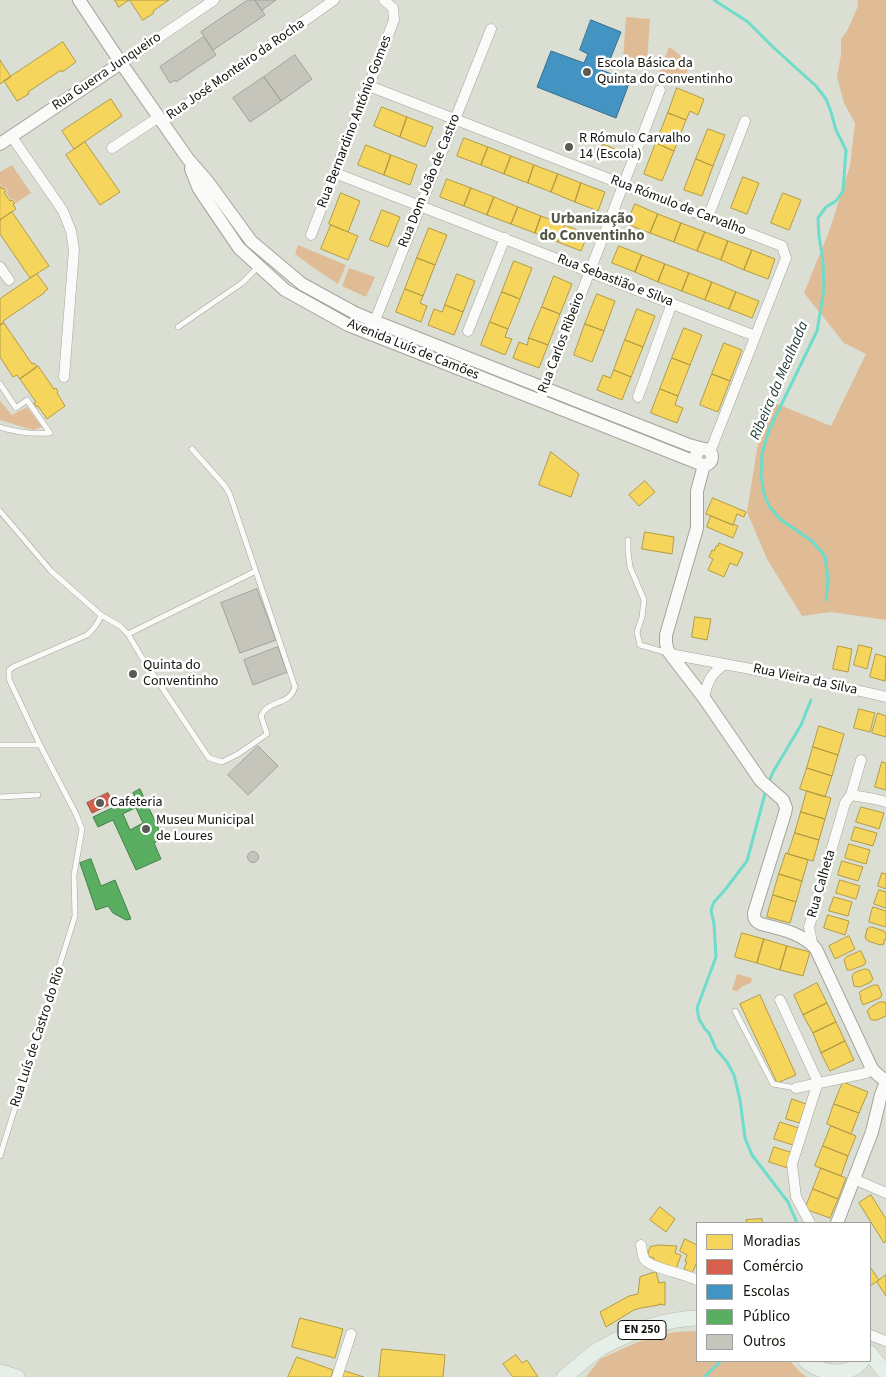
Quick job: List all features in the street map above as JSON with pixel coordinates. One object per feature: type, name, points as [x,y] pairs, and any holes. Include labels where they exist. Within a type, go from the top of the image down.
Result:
[{"type":"main road","name":"EN 250","points":[[564,1377],[600,1349],[632,1334],[665,1322],[696,1318]]},
{"type":"main road","points":[[871,1355],[886,1374]]},
{"type":"main road","points":[[807,1362],[816,1368],[835,1373],[851,1371],[861,1362]]},
{"type":"main road","points":[[0,1372],[17,1377]]},
{"type":"main road","points":[[843,1373],[859,1377]]},
{"type":"street","name":"Avenida Luís de Camões","points":[[79,0],[188,159],[208,182],[251,241],[302,284],[355,313],[374,321],[689,445],[707,450]]},
{"type":"street","name":"Rua Guerra Junqueiro","points":[[0,144],[214,0]]},
{"type":"street","name":"Rua José Monteiro da Rocha","points":[[112,148],[160,119],[334,0]]},
{"type":"street","name":"Rua Bernardino António Gomes","points":[[311,235],[394,20],[393,8],[384,0]]},
{"type":"street","name":"Rua Dom João de Castro","points":[[370,333],[491,29]]},
{"type":"street","name":"Rua Rómulo de Carvalho","points":[[369,86],[782,246],[786,258],[707,450]]},
{"type":"street","name":"Rua Carlos Ribeiro","points":[[540,400],[660,90]]},
{"type":"street","points":[[708,217],[745,121]]},
{"type":"street","points":[[12,137],[63,211],[71,230],[74,250],[64,377]]},
{"type":"street","name":"Avenida Luís de Camões","points":[[188,159],[199,189],[239,248],[285,290],[348,324],[701,464]]},
{"type":"street","name":"Rua Sebastião e Silva","points":[[335,172],[755,336]]},
{"type":"street","points":[[468,332],[505,238]]},
{"type":"street","points":[[0,267],[9,280]]},
{"type":"street","points":[[638,397],[672,302]]},
{"type":"street","points":[[707,450],[699,451],[696,456],[696,461],[701,464],[697,491],[697,528],[666,635],[666,643],[670,654],[704,698],[761,781],[783,800],[785,804],[785,813],[754,918],[756,922],[800,936],[812,943]]},
{"type":"street","name":"Rua Vieira da Silva","points":[[670,654],[821,682],[886,697]]},
{"type":"street","points":[[704,698],[709,679],[716,670],[725,664]]},
{"type":"street","name":"Rua Calheta","points":[[861,760],[851,795],[845,803],[809,927],[812,943],[872,1069],[886,1082]]},
{"type":"street","points":[[851,795],[886,802]]},
{"type":"street","points":[[780,1000],[818,1082],[792,1164],[796,1197],[809,1222]]},
{"type":"street","points":[[796,1088],[866,1073],[872,1069]]},
{"type":"street","points":[[837,1222],[872,1132],[886,1082]]},
{"type":"street","points":[[854,1179],[886,1193]]},
{"type":"street","points":[[641,1244],[644,1258],[649,1264],[696,1280]]},
{"type":"street","points":[[337,1377],[351,1334]]},
{"type":"street","points":[[871,1335],[886,1341]]},
{"type":"lane","points":[[178,327],[242,283],[259,266]]},
{"type":"lane","points":[[0,384],[16,408],[27,400],[50,433],[22,433],[0,426]]},
{"type":"lane","points":[[0,511],[51,571],[101,615],[120,626],[128,634],[209,758],[222,762],[238,754],[267,734],[261,716],[266,709],[293,694],[295,687],[230,495],[225,486],[192,449]]},
{"type":"lane","points":[[628,540],[630,567],[644,600],[642,617],[637,632],[640,645],[670,654]]},
{"type":"lane","points":[[128,634],[256,571]]},
{"type":"lane","name":"Rua Luís de Castro do Rio","points":[[0,1156],[75,916],[74,875],[82,829],[9,679],[9,670],[13,666],[87,635],[94,629],[101,615]]},
{"type":"lane","points":[[0,744],[40,744]]},
{"type":"lane","points":[[0,796],[38,795]]},
{"type":"lane","points":[[735,1012],[773,1084],[796,1088]]},
{"type":"shaded area","points":[[858,0],[886,0],[886,620],[831,612],[802,616],[767,559],[747,512],[765,399],[831,426],[866,354],[844,343],[804,293],[830,229],[850,166],[855,123],[844,103],[837,77],[841,55],[841,39],[847,31],[858,6]]},
{"type":"shaded area","points":[[626,17],[650,19],[647,62],[623,60]]},
{"type":"shaded area","points":[[669,47],[679,54],[685,63],[688,73],[686,85],[659,74]]},
{"type":"shaded area","points":[[12,165],[31,193],[16,203],[13,199],[11,200],[5,187],[3,188],[0,184],[0,172]]},
{"type":"shaded area","points":[[298,245],[346,265],[338,284],[295,254]]},
{"type":"shaded area","points":[[349,268],[375,277],[366,297],[342,286]]},
{"type":"shaded area","points":[[0,401],[12,415],[27,407],[42,427],[33,430],[0,420]]},
{"type":"shaded area","points":[[737,974],[752,978],[751,983],[737,991],[732,990]]},
{"type":"shaded area","points":[[696,1331],[696,1362],[791,1362],[807,1377],[586,1377],[600,1359],[638,1342],[675,1332]]},
{"type":"building: Moradias","points":[[115,0],[129,0],[119,7]]},
{"type":"building: Moradias","points":[[130,0],[169,0],[143,20]]},
{"type":"building: Moradias","points":[[63,42],[76,62],[62,72],[61,70],[17,101],[4,81]]},
{"type":"building: Moradias","points":[[0,60],[11,77],[0,84]]},
{"type":"building: Moradias","points":[[677,88],[704,99],[698,115],[690,111],[686,120],[668,113]]},
{"type":"building: Moradias","points":[[111,99],[122,116],[74,149],[62,131]]},
{"type":"building: Moradias","points":[[382,107],[407,117],[400,137],[374,126]]},
{"type":"building: Moradias","points":[[668,113],[686,120],[674,151],[656,143]]},
{"type":"building: Moradias","points":[[407,117],[433,127],[425,147],[400,137]]},
{"type":"building: Moradias","points":[[708,129],[725,135],[713,166],[696,159]]},
{"type":"building: Moradias","points":[[464,138],[488,147],[481,165],[457,156]]},
{"type":"building: Moradias","points":[[85,142],[120,192],[100,205],[66,155]]},
{"type":"building: Moradias","points":[[656,143],[674,151],[662,181],[644,174]]},
{"type":"building: Moradias","points":[[603,144],[615,149],[612,154],[601,150]]},
{"type":"building: Moradias","points":[[366,145],[391,155],[384,175],[358,165]]},
{"type":"building: Moradias","points":[[488,147],[511,156],[504,174],[481,165]]},
{"type":"building: Moradias","points":[[391,155],[417,165],[410,185],[384,175]]},
{"type":"building: Moradias","points":[[511,156],[534,165],[528,183],[504,174]]},
{"type":"building: Moradias","points":[[696,159],[713,166],[702,196],[684,190]]},
{"type":"building: Moradias","points":[[534,165],[558,174],[551,192],[528,183]]},
{"type":"building: Moradias","points":[[558,174],[581,183],[575,202],[551,192]]},
{"type":"building: Moradias","points":[[743,177],[759,183],[747,214],[731,208]]},
{"type":"building: Moradias","points":[[447,179],[471,188],[464,206],[440,197]]},
{"type":"building: Moradias","points":[[581,183],[605,192],[598,211],[575,202]]},
{"type":"building: Moradias","points":[[0,186],[6,191],[4,192],[10,201],[12,200],[15,203],[13,204],[16,209],[0,220]]},
{"type":"building: Moradias","points":[[471,188],[494,197],[487,215],[464,206]]},
{"type":"building: Moradias","points":[[341,193],[360,201],[348,232],[329,224]]},
{"type":"building: Moradias","points":[[783,193],[801,200],[789,230],[771,223]]},
{"type":"building: Moradias","points":[[494,197],[518,207],[511,224],[487,215]]},
{"type":"building: Moradias","points":[[635,204],[658,214],[650,233],[627,224]]},
{"type":"building: Moradias","points":[[518,207],[541,216],[535,233],[511,224]]},
{"type":"building: Moradias","points":[[382,210],[400,217],[388,247],[370,240]]},
{"type":"building: Moradias","points":[[12,212],[49,266],[30,278],[0,234],[0,220]]},
{"type":"building: Moradias","points":[[658,214],[681,223],[674,242],[650,233]]},
{"type":"building: Moradias","points":[[541,216],[565,225],[558,242],[535,233]]},
{"type":"building: Moradias","points":[[681,223],[705,232],[697,251],[674,242]]},
{"type":"building: Moradias","points":[[331,225],[358,236],[348,260],[321,249]]},
{"type":"building: Moradias","points":[[565,225],[588,234],[581,251],[558,242]]},
{"type":"building: Moradias","points":[[429,228],[447,235],[435,265],[417,258]]},
{"type":"building: Moradias","points":[[705,232],[728,241],[721,260],[697,251]]},
{"type":"building: Moradias","points":[[728,241],[752,250],[744,270],[721,260]]},
{"type":"building: Moradias","points":[[619,246],[642,255],[635,272],[612,263]]},
{"type":"building: Moradias","points":[[752,250],[775,259],[768,279],[744,270]]},
{"type":"building: Moradias","points":[[642,255],[665,264],[658,282],[635,272]]},
{"type":"building: Moradias","points":[[417,258],[435,265],[423,296],[405,289]]},
{"type":"building: Moradias","points":[[514,261],[532,268],[520,299],[502,292]]},
{"type":"building: Moradias","points":[[665,264],[689,273],[682,291],[658,282]]},
{"type":"building: Moradias","points":[[689,273],[712,282],[705,300],[682,291]]},
{"type":"building: Moradias","points":[[37,274],[48,289],[0,325],[0,299]]},
{"type":"building: Moradias","points":[[457,274],[475,281],[463,312],[445,305]]},
{"type":"building: Moradias","points":[[554,276],[572,284],[560,314],[542,307]]},
{"type":"building: Moradias","points":[[712,282],[736,292],[729,309],[705,300]]},
{"type":"building: Moradias","points":[[405,289],[423,296],[420,303],[427,306],[421,322],[396,312]]},
{"type":"building: Moradias","points":[[502,292],[520,299],[508,329],[490,322]]},
{"type":"building: Moradias","points":[[736,292],[759,301],[752,318],[729,309]]},
{"type":"building: Moradias","points":[[597,294],[615,301],[604,331],[585,324]]},
{"type":"building: Moradias","points":[[445,305],[463,312],[454,335],[428,325],[434,309],[442,312]]},
{"type":"building: Moradias","points":[[542,307],[560,314],[548,345],[529,338]]},
{"type":"building: Moradias","points":[[637,309],[655,316],[643,347],[625,340]]},
{"type":"building: Moradias","points":[[490,322],[508,329],[505,337],[512,339],[505,355],[481,345]]},
{"type":"building: Moradias","points":[[4,323],[32,364],[34,363],[37,367],[20,379],[17,375],[13,377],[0,357],[0,325]]},
{"type":"building: Moradias","points":[[585,324],[604,331],[592,362],[574,355]]},
{"type":"building: Moradias","points":[[684,328],[702,335],[690,365],[672,358]]},
{"type":"building: Moradias","points":[[529,338],[548,345],[539,368],[513,358],[519,342],[527,345]]},
{"type":"building: Moradias","points":[[625,340],[643,347],[631,377],[614,370]]},
{"type":"building: Moradias","points":[[724,343],[742,350],[730,381],[712,374]]},
{"type":"building: Moradias","points":[[672,358],[690,365],[678,396],[660,389]]},
{"type":"building: Moradias","points":[[38,366],[54,389],[56,388],[65,406],[47,419],[34,403],[36,402],[20,379]]},
{"type":"building: Moradias","points":[[614,370],[631,377],[622,400],[597,390],[603,375],[610,378]]},
{"type":"building: Moradias","points":[[712,374],[730,381],[718,412],[700,405]]},
{"type":"building: Moradias","points":[[660,389],[678,396],[675,405],[683,408],[677,423],[651,413]]},
{"type":"building: Moradias","points":[[551,452],[579,474],[571,497],[539,485]]},
{"type":"building: Moradias","points":[[645,481],[655,492],[639,506],[629,495]]},
{"type":"building: Moradias","points":[[713,498],[746,512],[744,517],[737,514],[733,525],[706,514]]},
{"type":"building: Moradias","points":[[711,516],[738,526],[733,538],[707,527]]},
{"type":"building: Moradias","points":[[645,532],[674,537],[672,554],[642,549]]},
{"type":"building: Moradias","points":[[719,543],[743,553],[737,566],[730,563],[724,577],[708,570],[713,559],[709,557],[712,550],[714,551]]},
{"type":"building: Moradias","points":[[695,617],[711,619],[707,640],[692,637]]},
{"type":"building: Moradias","points":[[859,645],[872,648],[867,669],[854,665]]},
{"type":"building: Moradias","points":[[838,646],[852,649],[848,672],[833,669]]},
{"type":"building: Moradias","points":[[876,654],[886,657],[885,681],[870,677]]},
{"type":"building: Moradias","points":[[859,709],[875,713],[870,732],[854,728]]},
{"type":"building: Moradias","points":[[878,713],[886,716],[886,737],[872,733]]},
{"type":"building: Moradias","points":[[819,726],[844,734],[838,755],[813,747]]},
{"type":"building: Moradias","points":[[813,747],[838,755],[832,776],[807,768]]},
{"type":"building: Moradias","points":[[882,762],[886,763],[886,790],[875,787]]},
{"type":"building: Moradias","points":[[807,768],[832,776],[825,797],[800,789]]},
{"type":"building: Moradias","points":[[807,791],[831,798],[825,819],[801,812]]},
{"type":"building: Moradias","points":[[861,807],[884,813],[879,829],[856,822]]},
{"type":"building: Moradias","points":[[801,812],[825,819],[819,840],[795,833]]},
{"type":"building: Moradias","points":[[855,827],[877,833],[873,846],[851,840]]},
{"type":"building: Moradias","points":[[795,833],[819,840],[813,861],[788,854]]},
{"type":"building: Moradias","points":[[849,844],[870,850],[866,864],[845,858]]},
{"type":"building: Moradias","points":[[786,853],[808,860],[802,881],[779,874]]},
{"type":"building: Moradias","points":[[842,861],[863,867],[858,881],[838,875]]},
{"type":"building: Moradias","points":[[882,873],[886,874],[886,889],[878,886]]},
{"type":"building: Moradias","points":[[779,874],[802,881],[796,902],[773,895]]},
{"type":"building: Moradias","points":[[840,880],[860,886],[856,899],[836,893]]},
{"type":"building: Moradias","points":[[879,890],[886,892],[886,908],[874,904]]},
{"type":"building: Moradias","points":[[773,895],[796,902],[790,923],[767,917]]},
{"type":"building: Moradias","points":[[834,897],[852,902],[848,916],[829,911]]},
{"type":"building: Moradias","points":[[873,907],[886,911],[886,927],[869,922]]},
{"type":"building: Moradias","points":[[828,915],[849,921],[845,935],[824,928]]},
{"type":"building: Moradias","points":[[872,927],[884,931],[886,939],[884,944],[880,945],[865,938],[867,929]]},
{"type":"building: Moradias","points":[[742,933],[764,939],[757,963],[735,957]]},
{"type":"building: Moradias","points":[[849,936],[855,949],[835,959],[829,946]]},
{"type":"building: Moradias","points":[[764,939],[787,946],[780,970],[757,963]]},
{"type":"building: Moradias","points":[[787,946],[810,952],[803,976],[780,970]]},
{"type":"building: Moradias","points":[[861,951],[866,962],[864,965],[847,970],[844,960],[846,957]]},
{"type":"building: Moradias","points":[[865,969],[869,970],[873,979],[871,982],[860,987],[854,986],[852,977],[854,973]]},
{"type":"building: Moradias","points":[[817,983],[827,1003],[803,1015],[794,995]]},
{"type":"building: Moradias","points":[[874,985],[878,985],[882,995],[880,998],[863,1005],[859,993]]},
{"type":"building: Moradias","points":[[760,995],[796,1075],[777,1083],[740,1004]]},
{"type":"building: Moradias","points":[[880,1002],[885,1002],[886,1016],[877,1020],[871,1020],[867,1011]]},
{"type":"building: Moradias","points":[[827,1003],[836,1022],[813,1033],[803,1015]]},
{"type":"building: Moradias","points":[[836,1022],[845,1041],[821,1053],[813,1033]]},
{"type":"building: Moradias","points":[[845,1041],[854,1060],[830,1071],[821,1053]]},
{"type":"building: Moradias","points":[[843,1082],[868,1092],[859,1113],[834,1104]]},
{"type":"building: Moradias","points":[[792,1099],[806,1104],[800,1123],[786,1119]]},
{"type":"building: Moradias","points":[[834,1104],[859,1113],[851,1134],[827,1124]]},
{"type":"building: Moradias","points":[[780,1122],[799,1128],[793,1145],[774,1139]]},
{"type":"building: Moradias","points":[[831,1126],[856,1136],[848,1156],[823,1146]]},
{"type":"building: Moradias","points":[[823,1146],[848,1156],[841,1176],[815,1166]]},
{"type":"building: Moradias","points":[[774,1147],[793,1153],[788,1168],[769,1162]]},
{"type":"building: Moradias","points":[[821,1168],[846,1178],[838,1199],[813,1189]]},
{"type":"building: Moradias","points":[[813,1189],[838,1199],[830,1218],[805,1209]]},
{"type":"building: Moradias","points":[[871,1195],[886,1219],[886,1241],[884,1243],[871,1222],[859,1203]]},
{"type":"building: Moradias","points":[[660,1207],[675,1219],[666,1232],[650,1220]]},
{"type":"building: Moradias","points":[[762,1219],[762,1222],[747,1222],[746,1220]]},
{"type":"building: Moradias","points":[[685,1239],[696,1244],[696,1264],[692,1273],[684,1269],[687,1255],[680,1251]]},
{"type":"building: Moradias","points":[[659,1245],[677,1246],[675,1253],[681,1255],[676,1269],[652,1263],[654,1258],[647,1256],[650,1247]]},
{"type":"building: Moradias","points":[[871,1268],[879,1280],[871,1285]]},
{"type":"building: Moradias","points":[[656,1272],[659,1283],[665,1282],[665,1305],[658,1304],[634,1310],[606,1327],[600,1312],[629,1296],[638,1294],[640,1277]]},
{"type":"building: Moradias","points":[[886,1275],[886,1296],[877,1282]]},
{"type":"building: Moradias","points":[[300,1318],[343,1329],[335,1358],[292,1347]]},
{"type":"building: Moradias","points":[[382,1349],[445,1355],[443,1377],[379,1377]]},
{"type":"building: Moradias","points":[[516,1355],[522,1363],[527,1360],[538,1377],[513,1377],[503,1364]]},
{"type":"building: Moradias","points":[[297,1357],[333,1370],[331,1377],[288,1377]]},
{"type":"building: Moradias","points":[[345,1371],[364,1377],[342,1377]]},
{"type":"building: Comércio","name":"Cafeteria","points":[[108,793],[113,803],[92,813],[87,803]]},
{"type":"building: Escolas","points":[[591,20],[621,32],[609,62],[600,58],[596,68],[630,81],[616,118],[537,87],[551,51],[584,63],[588,54],[580,50]]},
{"type":"building: Público","name":"Museu Municipal de Loures","points":[[140,789],[163,838],[154,843],[161,859],[136,870],[113,820],[98,827],[93,817],[135,797],[133,793]],"holes":[[[136,808],[143,823],[130,830],[123,814]]]},
{"type":"building: Público","points":[[91,859],[101,886],[115,880],[131,919],[126,920],[113,913],[108,906],[96,910],[80,863]]},
{"type":"building: Outros","points":[[248,0],[255,0],[265,15],[213,50],[201,32]]},
{"type":"building: Outros","points":[[255,0],[276,0],[262,10]]},
{"type":"building: Outros","points":[[204,37],[216,55],[176,82],[175,80],[170,83],[160,67]]},
{"type":"building: Outros","points":[[295,55],[312,79],[281,101],[264,77]]},
{"type":"building: Outros","points":[[264,77],[281,101],[250,122],[233,98]]},
{"type":"building: Outros","points":[[257,589],[276,640],[240,653],[221,603]]},
{"type":"building: Outros","points":[[278,647],[287,672],[253,685],[244,660]]},
{"type":"building: Outros","points":[[258,746],[278,766],[248,795],[228,775]]},
{"type":"building: Outros","points":[[253,851],[259,857],[253,863],[247,857]]},
{"type":"waterway","name":"Ribeira da Mealhada","points":[[714,0],[748,22],[816,86],[826,99],[836,130],[846,150],[843,191],[836,201],[826,207],[818,218],[824,289],[817,331],[769,430],[762,454],[761,477],[764,494],[769,506],[780,519],[812,541],[825,556],[828,579],[826,600]]},
{"type":"waterway","name":"Ribeira da Mealhada","points":[[768,784],[801,725],[811,700]]},
{"type":"waterway","name":"Ribeira da Mealhada","points":[[766,790],[747,861],[714,902],[711,910],[714,924],[716,957],[697,1008],[699,1019],[734,1075],[740,1100],[745,1138],[752,1155],[788,1202],[797,1222]]},
{"type":"waterway","name":"Ribeira da Mealhada","points":[[704,1377],[720,1362]]},
{"type":"place","name":"Escola Básica da Quinta do Conventinho","points":[[587,72]]},
{"type":"place","name":"R Rómulo Carvalho 14 (Escola)","points":[[569,147]]},
{"type":"place","name":"Quinta do Conventinho","points":[[133,674]]},
{"type":"place","name":"Cafeteria","points":[[100,803]]},
{"type":"place","name":"Museu Municipal de Loures","points":[[146,829]]},
{"type":"district","name":"Urbanização do Conventinho","points":[[592,228]]}]
